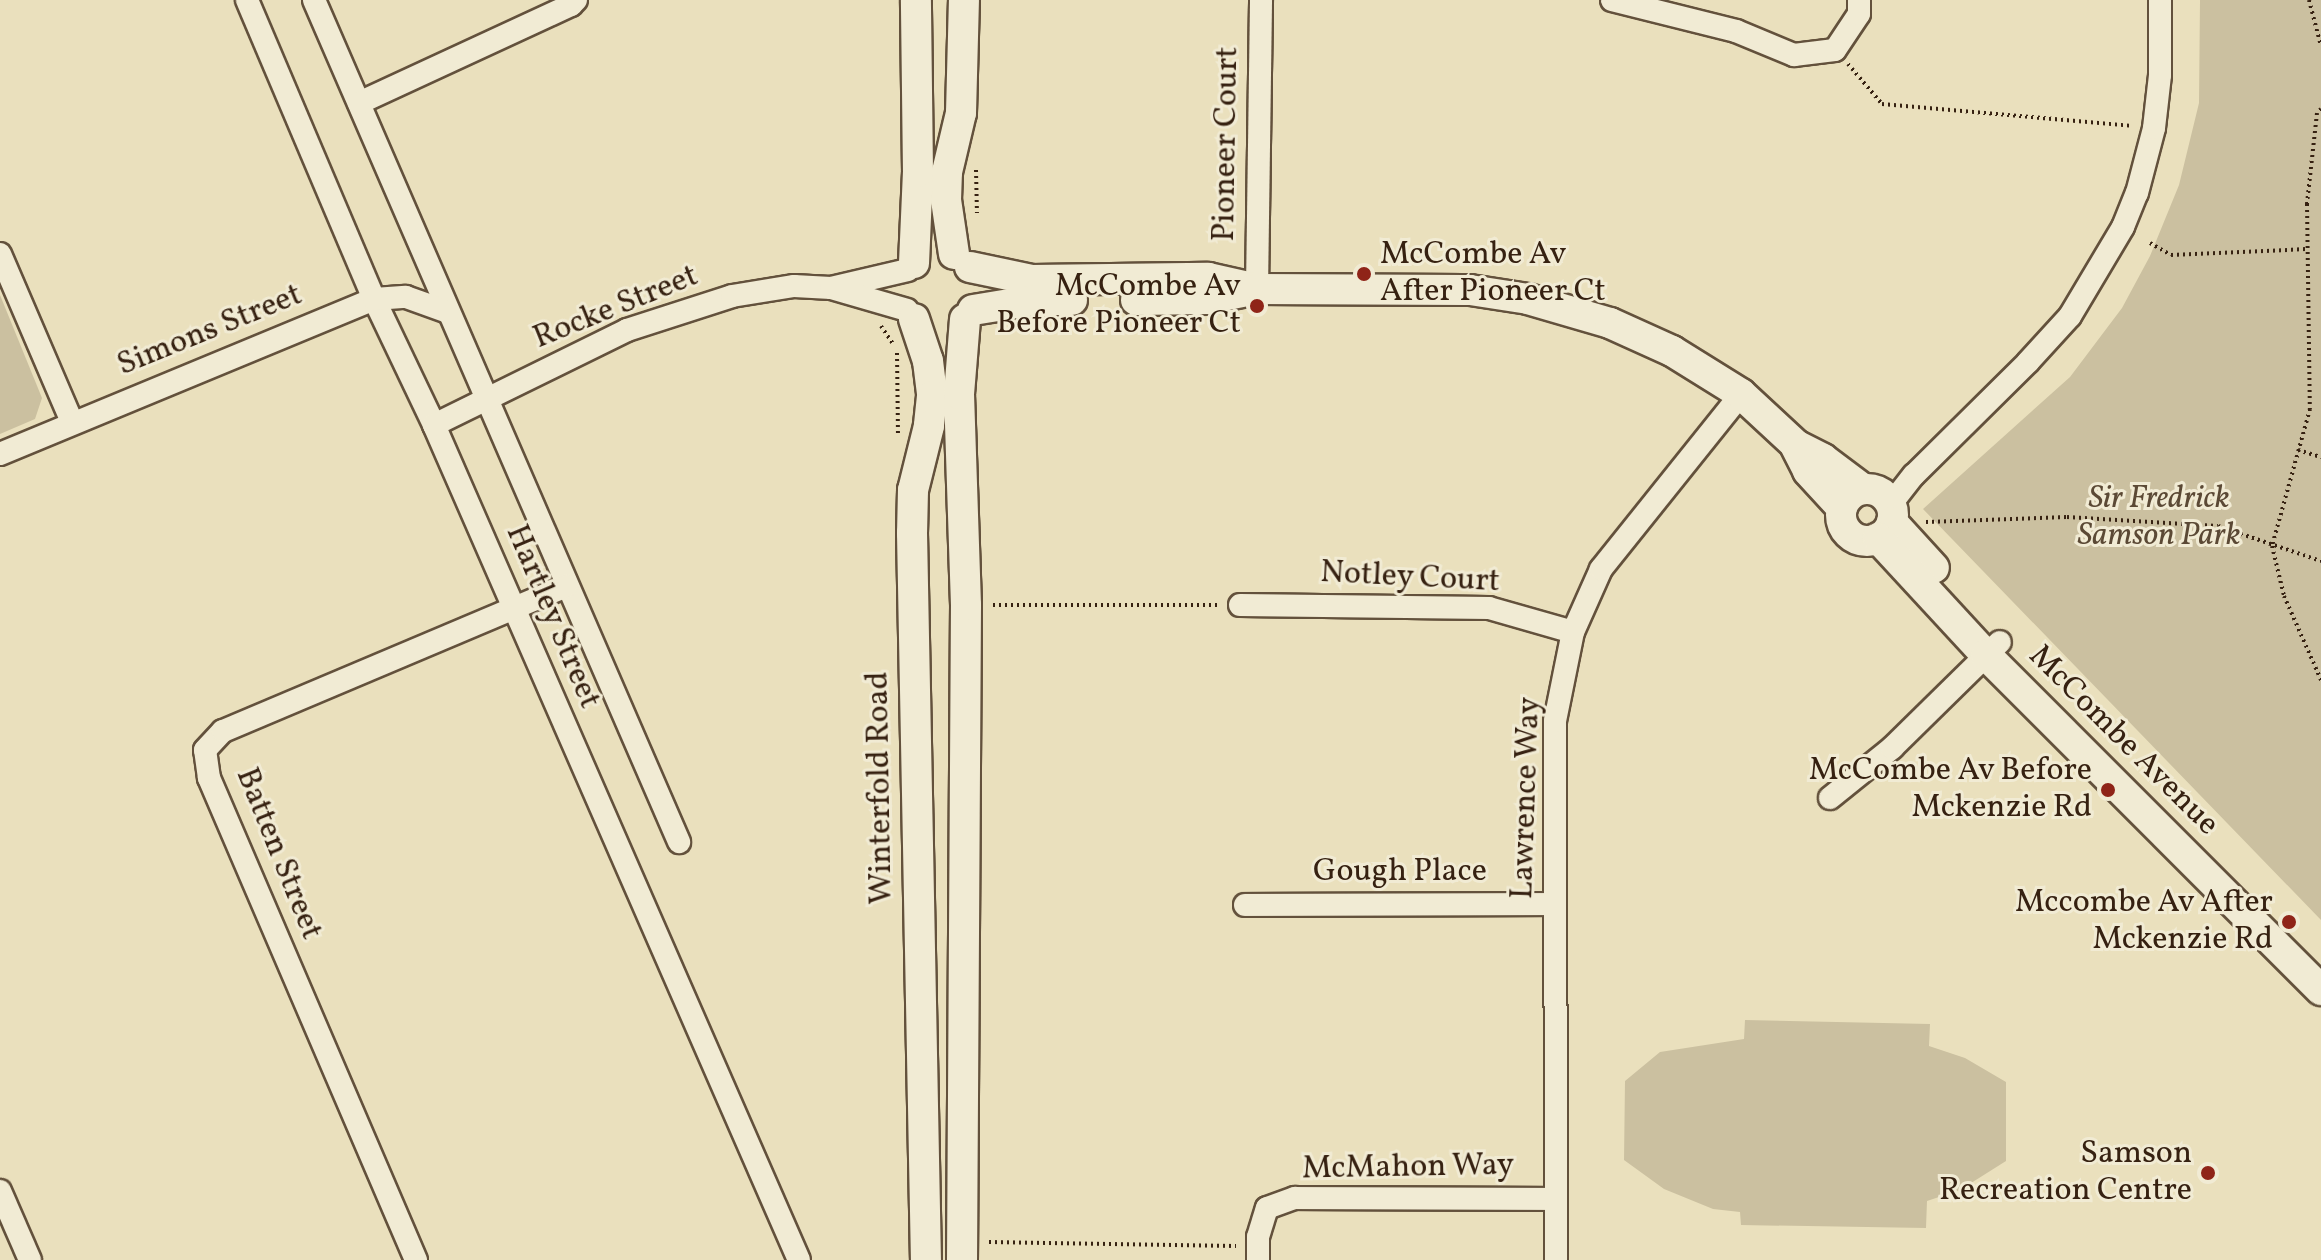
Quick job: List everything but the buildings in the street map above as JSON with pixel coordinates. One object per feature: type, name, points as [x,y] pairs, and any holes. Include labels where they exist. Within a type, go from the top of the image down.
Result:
[{"type":"main road","points":[[916,0],[918,172],[911,267],[902,289],[911,315],[923,325],[945,329],[969,315]]},
{"type":"main road","points":[[962,1251],[966,605],[959,394],[969,315],[978,288],[962,261],[946,200],[947,172],[961,113],[964,0]]},
{"type":"main road","points":[[911,267],[932,254],[962,261]]},
{"type":"main road","name":"McCombe Avenue","points":[[962,261],[1032,280],[1208,278],[1257,289]]},
{"type":"main road","name":"McCombe Avenue","points":[[969,315],[1035,300],[1207,299],[1257,289],[1470,290],[1515,296],[1582,313],[1641,335],[1741,394],[1796,445],[1808,471],[1881,511],[1993,648],[2321,990]]},
{"type":"main road","name":"Winterfold Road","points":[[911,315],[928,361],[932,396],[929,426],[913,490],[912,533],[926,1260]]},
{"type":"main road","name":"McCombe Avenue","points":[[1993,648],[2321,962]]},
{"type":"street","name":"Hartley Street","points":[[247,0],[374,299],[434,425],[799,1260]]},
{"type":"street","name":"Hartley Street","points":[[314,0],[484,399],[679,842]]},
{"type":"street","points":[[359,103],[576,0]]},
{"type":"street","name":"Pioneer Court","points":[[1257,289],[1261,0]]},
{"type":"street","points":[[1612,0],[1736,31],[1794,55],[1835,50],[1859,14],[1859,0]]},
{"type":"street","points":[[1881,511],[2070,316],[2123,227],[2137,193],[2154,128],[2160,75],[2160,0]]},
{"type":"street","points":[[0,254],[72,422]]},
{"type":"street","name":"Rocke Street","points":[[434,425],[627,330],[683,310],[764,289],[831,288],[911,267]]},
{"type":"street","name":"Rocke Street","points":[[831,288],[911,315]]},
{"type":"street","name":"Simons Street","points":[[0,454],[374,299],[406,297],[448,312]]},
{"type":"street","name":"Lawrence Way","points":[[1556,1260],[1555,721],[1573,632],[1601,569],[1741,394]]},
{"type":"street","name":"Batten Street","points":[[416,1260],[209,778],[205,750],[223,731],[567,586]]},
{"type":"street","name":"Notley Court","points":[[1240,605],[1489,608],[1573,632]]},
{"type":"street","points":[[1830,798],[1892,748],[1993,648]]},
{"type":"street","name":"Gough Place","points":[[1245,905],[1554,904]]},
{"type":"street","points":[[0,1191],[30,1260]]},
{"type":"street","name":"McMahon Way","points":[[1258,1253],[1267,1208],[1295,1198],[1555,1199]]},
{"type":"path","points":[[2309,0],[2321,44]]},
{"type":"path","points":[[1835,50],[1882,104],[2154,128]]},
{"type":"path","points":[[2320,110],[2306,249],[2310,409],[2272,546],[2284,596],[2321,680]]},
{"type":"path","points":[[2150,243],[2171,255],[2306,249]]},
{"type":"path","points":[[875,316],[897,349],[898,437]]},
{"type":"path","points":[[2298,450],[2321,457]]},
{"type":"path","points":[[1881,511],[2218,526],[2321,561]]},
{"type":"path","points":[[966,605],[1240,605]]},
{"type":"path","points":[[962,1251],[1258,1253]]},
{"type":"green space","name":"Sir Fredrick Samson Park","points":[[2200,0],[2321,0],[2321,920],[1923,509],[2070,377],[2122,308],[2150,256],[2179,185],[2199,103]]},
{"type":"green space","points":[[0,295],[42,398],[35,419],[0,434]]},
{"type":"green space","points":[[1745,1020],[1930,1024],[1929,1046],[1965,1058],[2006,1082],[2006,1161],[1960,1190],[1927,1201],[1926,1228],[1741,1225],[1740,1212],[1713,1209],[1664,1189],[1624,1160],[1625,1081],[1660,1052],[1744,1039]]},
{"type":"place","name":"McCombe Av After Pioneer Ct","points":[[1364,274]]},
{"type":"place","name":"McCombe Av Before Pioneer Ct","points":[[1257,306]]},
{"type":"place","name":"McCombe Av Before Mckenzie Rd","points":[[2108,790]]},
{"type":"place","name":"Mccombe Av After Mckenzie Rd","points":[[2289,922]]},
{"type":"place","name":"Samson Recreation Centre","points":[[2208,1173]]}]
